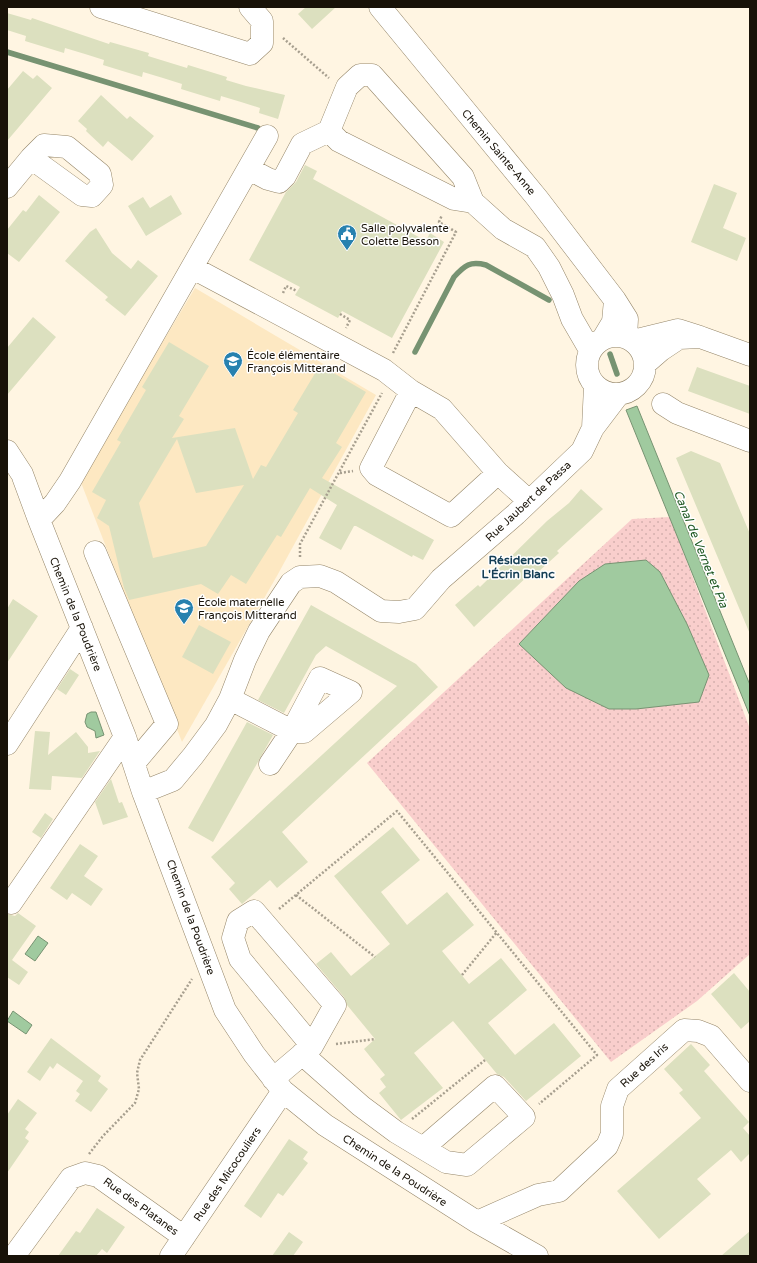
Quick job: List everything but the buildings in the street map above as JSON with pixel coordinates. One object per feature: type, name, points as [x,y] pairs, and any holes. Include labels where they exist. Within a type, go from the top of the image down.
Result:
[{"type":"street","name":"Chemin Sainte-Anne","points":[[380,7],[537,198],[615,300],[627,319],[630,339]]},
{"type":"street","points":[[107,8],[250,54],[262,44],[256,14]]},
{"type":"street","points":[[249,170],[268,179],[279,182],[285,176],[302,144],[329,131],[347,87],[360,75],[372,75],[463,177],[473,202],[502,228],[535,248],[549,267],[563,295],[572,319],[597,343]]},
{"type":"street","points":[[329,131],[339,141],[450,196],[473,202]]},
{"type":"street","points":[[39,520],[55,503],[70,481],[249,170],[267,136]]},
{"type":"street","points":[[7,187],[31,158]]},
{"type":"street","points":[[192,268],[390,365],[411,391],[442,409],[498,473],[529,501]]},
{"type":"street","points":[[615,300],[613,322],[597,343],[586,369],[595,386],[606,393],[623,393],[663,404],[677,413],[746,440],[750,458]]},
{"type":"street","points":[[597,343],[615,335],[630,339],[678,330],[750,355]]},
{"type":"street","points":[[623,393],[638,385],[645,370],[661,350],[679,338],[700,337]]},
{"type":"street","points":[[630,339],[642,350],[645,370],[663,404]]},
{"type":"street","name":"Rue Jaubert de Passa","points":[[593,428],[595,386]]},
{"type":"street","points":[[411,391],[371,468],[377,475],[451,516],[498,473]]},
{"type":"street","name":"Rue Jaubert de Passa","points":[[300,576],[320,576],[331,580],[381,611],[399,612],[415,608],[441,580],[582,451],[593,428],[623,393]]},
{"type":"street","name":"Chemin de la Poudrière","points":[[8,454],[22,474],[135,762],[143,792],[225,1010],[254,1054],[278,1085],[325,1125],[477,1222],[536,1256]]},
{"type":"street","points":[[95,552],[167,724],[135,762]]},
{"type":"street","points":[[143,792],[173,780],[216,725],[230,699],[245,660],[259,631],[291,583],[300,576]]},
{"type":"street","points":[[7,744],[82,628]]},
{"type":"street","points":[[230,699],[292,732],[270,764]]},
{"type":"street","points":[[11,903],[125,737]]},
{"type":"street","points":[[264,922],[254,911],[238,921],[233,938],[240,959],[307,1050],[360,1106],[396,1132],[446,1162],[467,1164],[524,1117],[495,1086],[423,1148]]},
{"type":"street","name":"Rue des Micocouliers","points":[[171,1256],[278,1085],[307,1050],[335,1005],[264,922]]},
{"type":"street","name":"Rue des Iris","points":[[511,1208],[538,1195],[558,1191],[607,1146],[612,1134],[612,1106],[618,1088],[684,1030],[698,1031],[711,1036],[750,1081]]},
{"type":"street","name":"Rue des Platanes","points":[[71,1178],[77,1174],[85,1173],[98,1176],[184,1237]]},
{"type":"street","points":[[14,1256],[71,1178]]},
{"type":"street","points":[[477,1222],[511,1208]]},
{"type":"street","points":[[504,1238],[511,1208]]},
{"type":"path","points":[[256,14],[330,79],[347,87]]},
{"type":"path","points":[[300,576],[300,544],[456,232],[439,222],[450,196]]},
{"type":"path","points":[[264,922],[397,811],[597,1055],[524,1117]]},
{"type":"path","points":[[296,895],[375,957]]},
{"type":"path","points":[[462,975],[497,932]]},
{"type":"path","points":[[71,1178],[103,1136],[135,1103],[139,1089],[137,1074],[140,1060],[194,976],[208,963]]},
{"type":"path","points":[[307,1050],[375,1039]]},
{"type":"path","points":[[396,1132],[485,1060]]},
{"type":"shaded area","points":[[195,288],[376,395],[278,574],[182,742],[80,480]]},
{"type":"shaded area","name":"Canal de Vernet et Pia","points":[[637,406],[750,685],[750,716],[626,410]]},
{"type":"shaded area","points":[[670,517],[750,729],[750,954],[697,1001],[611,1062],[367,763],[632,519]]},
{"type":"shaded area","points":[[646,560],[660,572],[687,624],[709,675],[699,702],[636,709],[609,709],[566,688],[519,644],[579,581],[605,564]]},
{"type":"shaded area","points":[[96,712],[104,735],[96,738],[95,731],[87,727],[85,722],[87,714]]},
{"type":"shaded area","points":[[38,936],[48,943],[35,961],[25,954]]},
{"type":"shaded area","points":[[13,1011],[32,1025],[26,1034],[7,1021]]},
{"type":"waterway","points":[[7,52],[258,128]]},
{"type":"waterway","points":[[415,352],[454,277],[468,265],[486,265],[549,300]]},
{"type":"waterway","points":[[610,354],[617,374]]},
{"type":"place","name":"Salle polyvalente Colette Besson","points":[[347,251]]},
{"type":"place","name":"École élémentaire François Mitterand","points":[[233,378]]},
{"type":"place","name":"École maternelle François Mitterand","points":[[184,625]]},
{"type":"district","name":"Résidence L'Écrin Blanc","points":[[518,567]]}]
